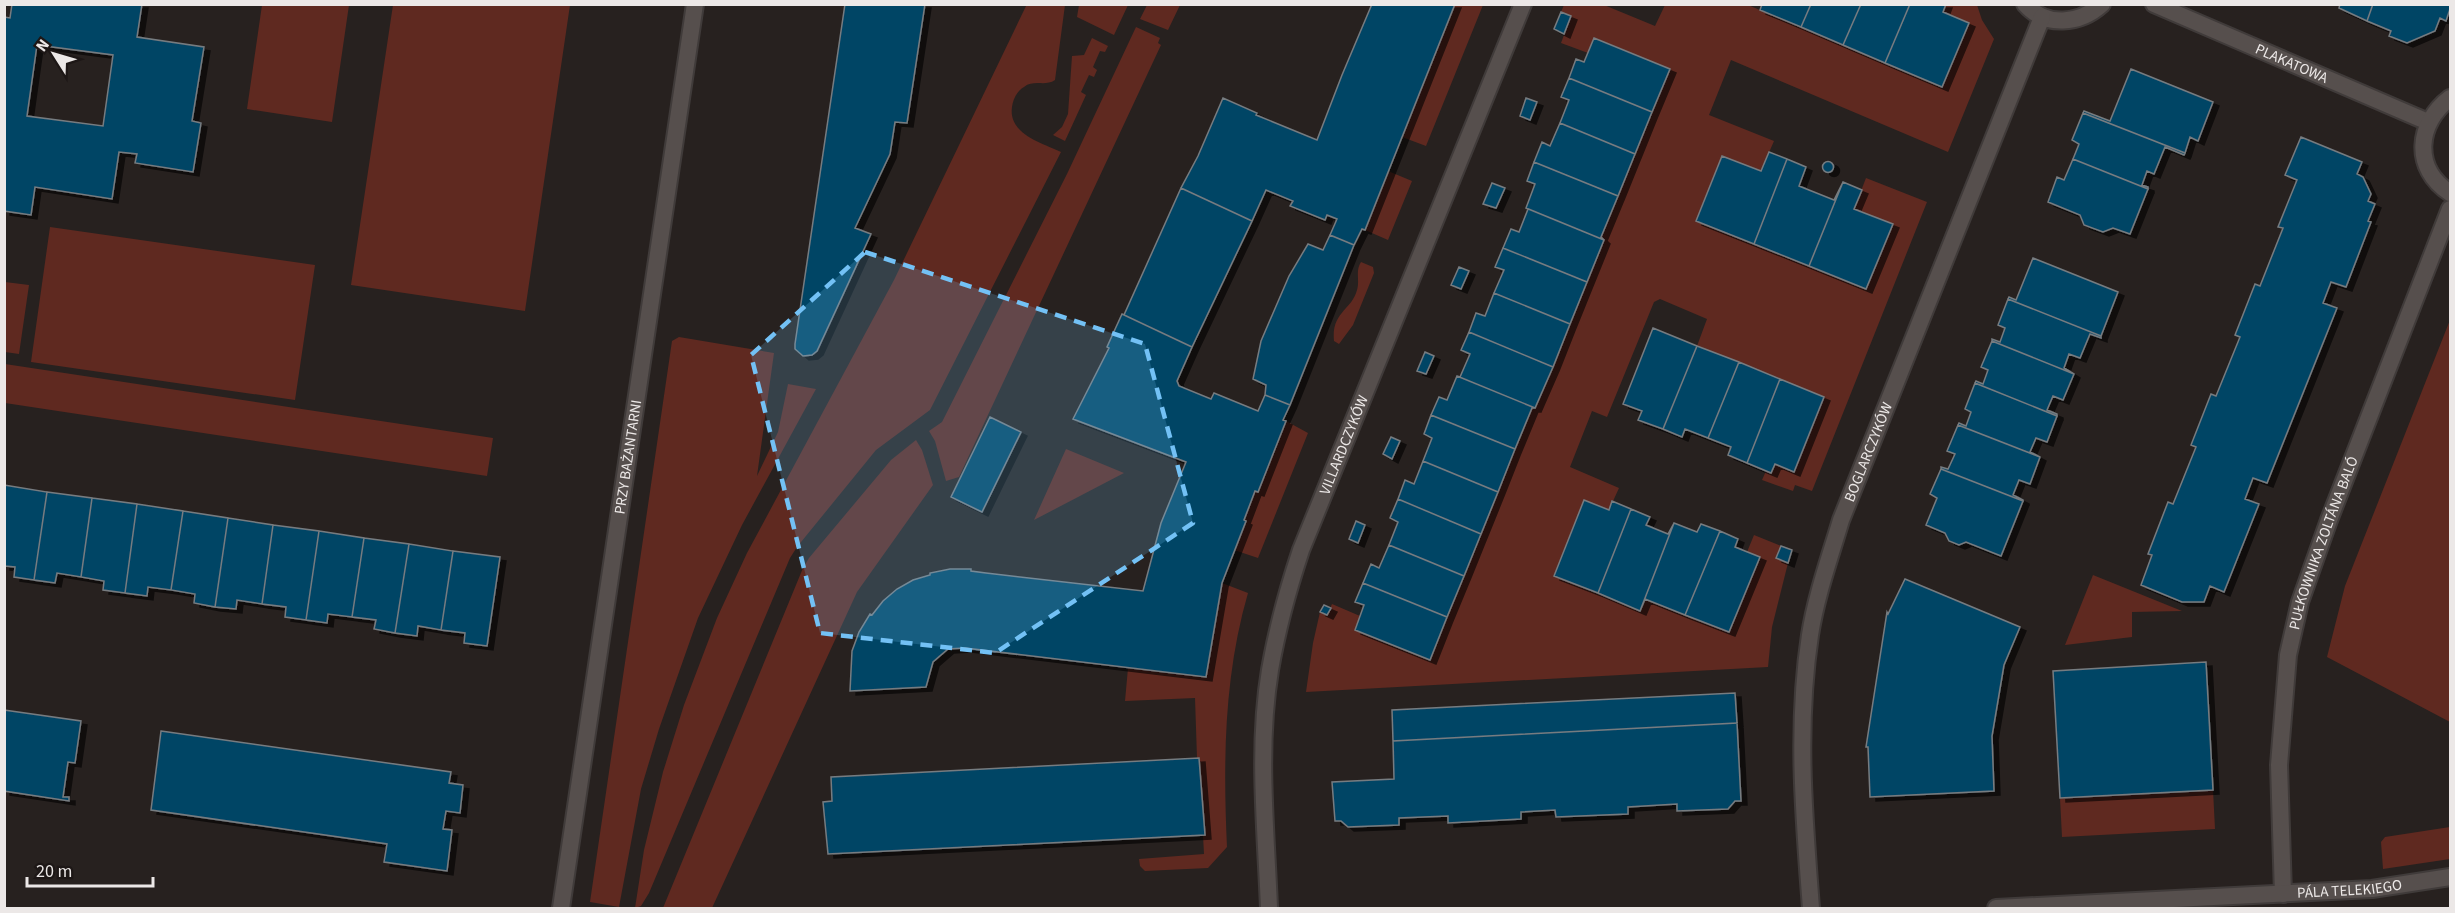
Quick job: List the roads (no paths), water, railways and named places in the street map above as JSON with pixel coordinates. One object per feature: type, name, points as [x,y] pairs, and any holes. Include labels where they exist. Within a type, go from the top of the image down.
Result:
[{"type":"street","name":"PRZY BAŻANTARNI","points":[[561,909],[695,4]]},
{"type":"street","name":"VILLARDCZYKÓW","points":[[1269,909],[1264,770],[1265,720],[1270,671],[1289,588],[1301,550],[1523,4]]},
{"type":"street","points":[[2025,4],[2042,17],[2059,21],[2075,20],[2092,13],[2102,4]]},
{"type":"street","name":"PLAKATOWA","points":[[2154,4],[2428,122]]},
{"type":"street","name":"BOGLARCZYKÓW","points":[[1811,909],[1801,781],[1802,704],[1810,633],[1841,520],[2042,17]]},
{"type":"street","points":[[2451,98],[2437,109],[2428,122],[2423,141],[2424,158],[2431,174],[2441,187],[2451,193]]},
{"type":"street","name":"PUŁKOWNIKA ZOLTÁNA BALÓ","points":[[2283,894],[2280,754],[2288,655],[2300,603],[2329,520],[2451,209]]},
{"type":"street","name":"PÁLA TELEKIEGO","points":[[1996,909],[2372,889],[2451,877]]}]
